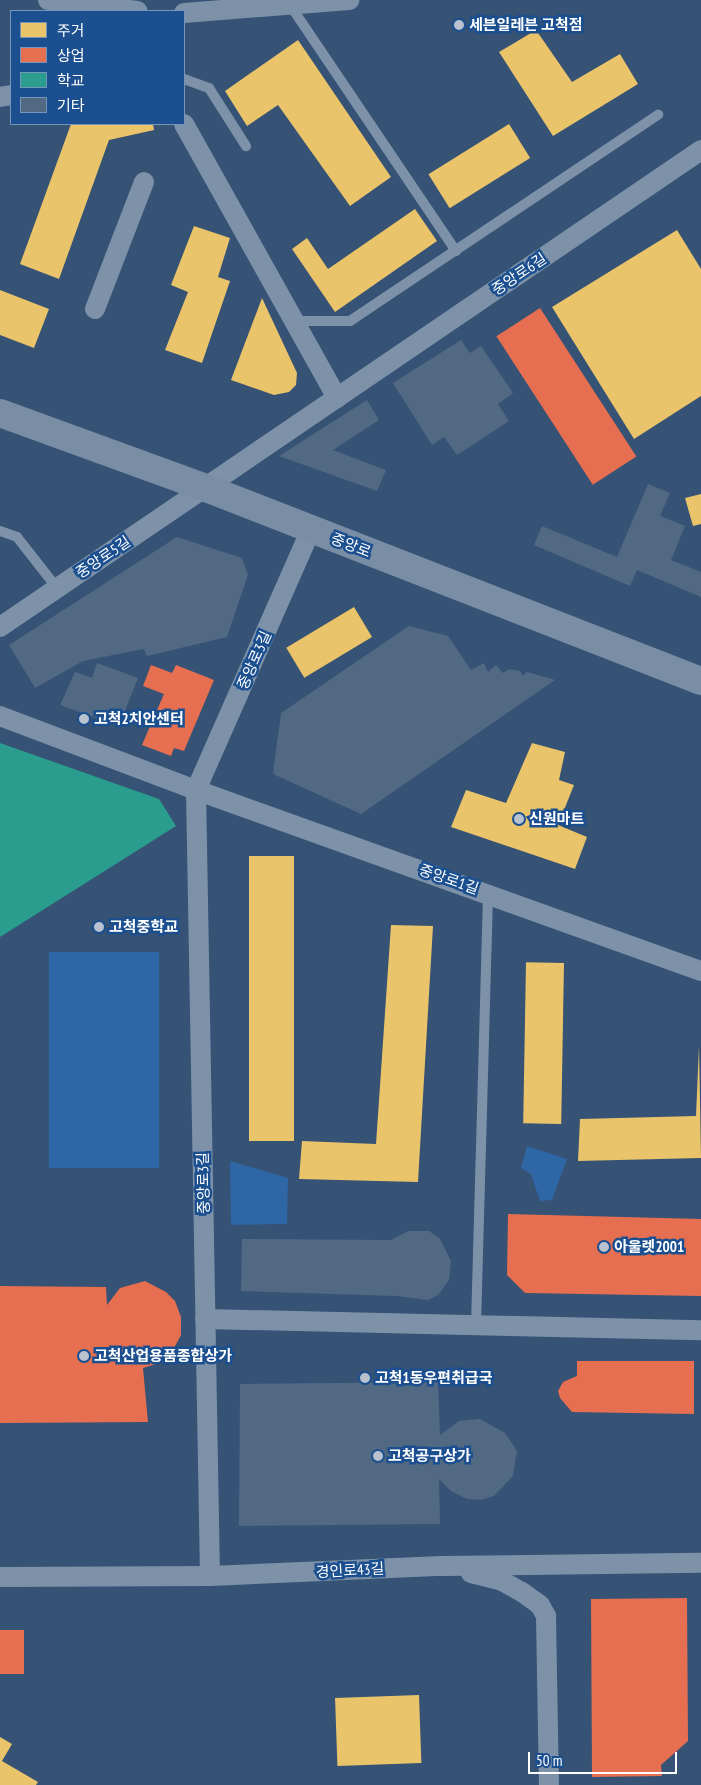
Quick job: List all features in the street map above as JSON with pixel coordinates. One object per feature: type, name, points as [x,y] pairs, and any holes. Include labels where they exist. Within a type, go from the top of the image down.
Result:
[{"type":"main road","name":"중앙로","points":[[0,412],[206,488],[701,681]]},
{"type":"street","points":[[48,0],[128,10]]},
{"type":"street","points":[[185,12],[349,0]]},
{"type":"street","points":[[185,125],[337,398]]},
{"type":"street","name":"중앙로6길","points":[[206,488],[701,150]]},
{"type":"street","points":[[95,309],[144,182]]},
{"type":"street","name":"중앙로5길","points":[[0,627],[206,488]]},
{"type":"street","name":"중앙로3길","points":[[210,1576],[196,790],[311,529]]},
{"type":"street","points":[[0,716],[196,790]]},
{"type":"street","name":"중앙로1길","points":[[196,790],[488,892],[701,971]]},
{"type":"street","points":[[205,1319],[701,1330]]},
{"type":"street","name":"경인로43길","points":[[0,1577],[210,1576],[442,1566],[701,1563]]},
{"type":"street","points":[[442,1566],[502,1581],[540,1605],[546,1616],[548,1785]]},
{"type":"lane","points":[[290,4],[456,251]]},
{"type":"lane","points":[[185,79],[209,88],[246,146]]},
{"type":"lane","points":[[294,321],[350,321],[658,115]]},
{"type":"lane","points":[[0,531],[17,537],[57,588]]},
{"type":"lane","points":[[476,1325],[488,892]]},
{"type":"shaded area","points":[[49,952],[159,952],[159,1168],[49,1168]]},
{"type":"shaded area","points":[[527,1146],[567,1159],[552,1200],[540,1201],[531,1174],[521,1168]]},
{"type":"shaded area","points":[[230,1161],[288,1178],[287,1224],[231,1225]]},
{"type":"building: 주거","points":[[536,30],[572,82],[620,54],[638,84],[553,136],[499,52]]},
{"type":"building: 주거","points":[[298,40],[391,177],[350,206],[278,105],[247,126],[225,91]]},
{"type":"building: 주거","points":[[509,124],[530,158],[450,208],[428,174]]},
{"type":"building: 주거","points":[[71,125],[153,125],[154,130],[109,140],[59,279],[20,264]]},
{"type":"building: 주거","points":[[415,209],[437,241],[335,312],[292,249],[307,238],[328,269]]},
{"type":"building: 주거","points":[[194,226],[230,238],[218,277],[230,281],[202,363],[165,350],[188,292],[171,285]]},
{"type":"building: 주거","points":[[677,230],[701,269],[701,396],[634,439],[552,307]]},
{"type":"building: 주거","points":[[0,290],[49,309],[34,348],[0,335]]},
{"type":"building: 주거","points":[[262,298],[297,373],[296,385],[289,392],[274,395],[231,380]]},
{"type":"building: 주거","points":[[701,494],[701,524],[693,526],[685,498]]},
{"type":"building: 주거","points":[[354,607],[372,637],[304,678],[286,648]]},
{"type":"building: 주거","points":[[532,743],[565,752],[559,780],[574,785],[558,825],[587,837],[575,869],[451,827],[466,790],[506,803]]},
{"type":"building: 주거","points":[[249,856],[294,856],[294,1141],[249,1141]]},
{"type":"building: 주거","points":[[391,925],[433,926],[418,1182],[299,1179],[302,1141],[376,1144]]},
{"type":"building: 주거","points":[[526,962],[564,963],[561,1124],[523,1123]]},
{"type":"building: 주거","points":[[699,1046],[701,1158],[578,1161],[580,1119],[696,1116]]},
{"type":"building: 주거","points":[[419,1695],[421,1763],[337,1766],[335,1698]]},
{"type":"building: 주거","points":[[0,1737],[12,1744],[2,1761],[38,1782],[36,1785],[0,1785]]},
{"type":"building: 상업","points":[[540,308],[636,456],[593,485],[496,336]]},
{"type":"building: 상업","points":[[151,665],[172,673],[176,665],[214,680],[184,751],[174,748],[171,756],[142,745],[164,694],[143,686]]},
{"type":"building: 상업","name":"아울렛2001","points":[[508,1214],[701,1219],[701,1296],[525,1293],[507,1275]]},
{"type":"building: 상업","name":"고척산업용품종합상가","points":[[145,1281],[166,1292],[175,1301],[181,1317],[181,1335],[173,1350],[163,1362],[143,1368],[148,1422],[0,1423],[0,1286],[106,1287],[107,1305],[120,1288]]},
{"type":"building: 상업","points":[[577,1361],[694,1361],[694,1414],[572,1412],[560,1398],[558,1391],[563,1382],[577,1376]]},
{"type":"building: 상업","points":[[687,1598],[688,1741],[661,1765],[662,1776],[592,1777],[591,1599]]},
{"type":"building: 상업","points":[[0,1630],[24,1630],[24,1674],[0,1674]]},
{"type":"building: 학교","points":[[0,743],[159,799],[176,826],[0,937]]},
{"type":"building: 기타","points":[[461,340],[470,353],[481,346],[513,393],[498,404],[509,421],[457,455],[444,437],[432,445],[393,383]]},
{"type":"building: 기타","points":[[367,400],[379,420],[333,450],[386,470],[377,491],[279,456]]},
{"type":"building: 기타","points":[[648,484],[670,493],[660,516],[685,526],[671,560],[701,572],[701,597],[637,570],[630,586],[534,545],[542,526],[617,557]]},
{"type":"building: 기타","points":[[177,537],[242,558],[248,575],[227,637],[147,656],[144,649],[83,661],[35,688],[9,645]]},
{"type":"building: 기타","points":[[409,626],[448,636],[471,670],[484,663],[488,672],[496,665],[503,673],[509,669],[520,671],[523,676],[527,672],[555,680],[361,814],[273,774],[281,713]]},
{"type":"building: 기타","points":[[97,663],[138,678],[119,726],[60,705],[75,672],[92,678]]},
{"type":"building: 기타","points":[[408,1231],[429,1231],[440,1239],[451,1261],[449,1280],[438,1295],[428,1300],[397,1296],[241,1291],[242,1239],[391,1240]]},
{"type":"building: 기타","name":"고척공구상가","points":[[438,1382],[440,1435],[459,1421],[480,1419],[505,1433],[517,1451],[513,1476],[494,1496],[481,1500],[467,1499],[451,1491],[439,1479],[440,1524],[239,1526],[240,1384]]},
{"type":"place","name":"세븐일레븐 고척점","points":[[459,25]]},
{"type":"place","name":"고척2치안센터","points":[[84,719]]},
{"type":"place","name":"신원마트","points":[[519,819]]},
{"type":"place","name":"고척중학교","points":[[99,927]]},
{"type":"place","name":"아울렛2001","points":[[604,1247]]},
{"type":"place","name":"고척산업용품종합상가","points":[[84,1356]]},
{"type":"place","name":"고척1동우편취급국","points":[[365,1378]]},
{"type":"place","name":"고척공구상가","points":[[378,1456]]}]
